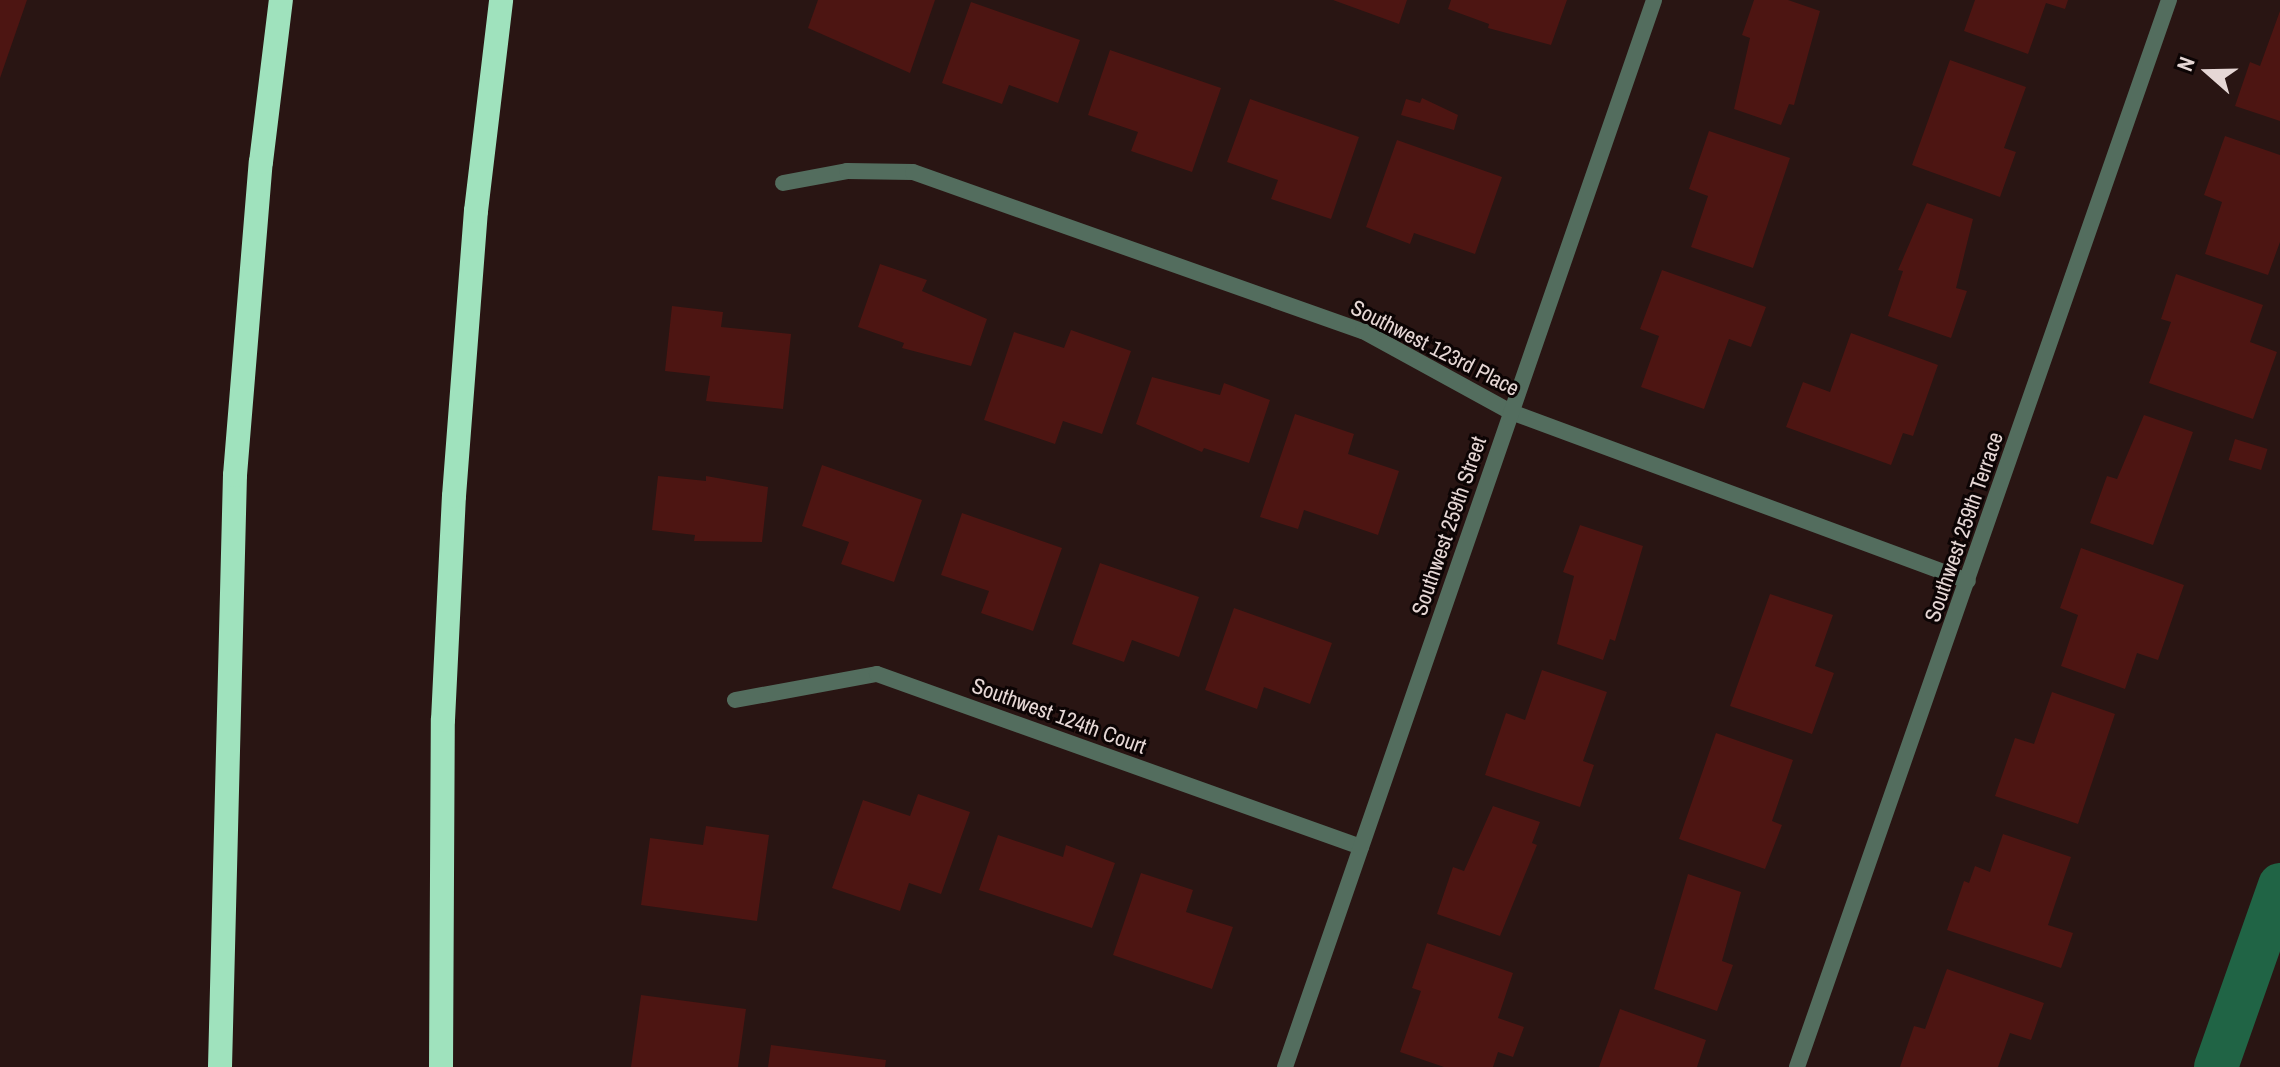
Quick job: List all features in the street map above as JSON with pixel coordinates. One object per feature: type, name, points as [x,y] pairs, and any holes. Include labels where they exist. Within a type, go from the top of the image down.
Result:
[{"type":"highway","points":[[220,1067],[235,475],[261,162],[281,0]]},
{"type":"highway","points":[[441,1067],[443,720],[453,511],[476,211],[501,0]]},
{"type":"street","name":"Southwest 259th Street","points":[[1285,1067],[1654,0]]},
{"type":"street","name":"Southwest 259th Terrace","points":[[1797,1067],[2169,0]]},
{"type":"street","name":"Southwest 123rd Place","points":[[783,183],[847,171],[913,172],[1363,331],[1511,412],[1968,581]]},
{"type":"street","name":"Southwest 124th Court","points":[[735,700],[877,674],[1361,847]]},
{"type":"building","points":[[0,0],[27,0],[0,78]]},
{"type":"building","points":[[818,0],[935,0],[910,73],[808,28]]},
{"type":"building","points":[[1333,0],[1407,0],[1399,24]]},
{"type":"building","points":[[1451,0],[1567,0],[1551,45],[1488,28],[1489,24],[1448,9]]},
{"type":"building","points":[[1754,0],[1788,0],[1820,11],[1794,105],[1789,104],[1781,125],[1734,109],[1750,38],[1742,35]]},
{"type":"building","points":[[1975,0],[2068,0],[2065,9],[2046,3],[2028,54],[1964,31]]},
{"type":"building","points":[[971,2],[1080,40],[1058,103],[1009,85],[1002,104],[942,83]]},
{"type":"building","points":[[2280,11],[2280,121],[2235,106],[2250,62],[2260,66]]},
{"type":"building","points":[[1110,50],[1221,88],[1192,172],[1131,151],[1138,132],[1088,115]]},
{"type":"building","points":[[1950,60],[2026,87],[2004,148],[2016,152],[2000,197],[1912,165]]},
{"type":"building","points":[[1422,98],[1458,115],[1454,130],[1401,115],[1406,99],[1420,103]]},
{"type":"building","points":[[1250,99],[1359,137],[1331,219],[1271,199],[1278,180],[1227,162]]},
{"type":"building","points":[[1709,131],[1790,158],[1753,268],[1691,247],[1708,196],[1689,189]]},
{"type":"building","points":[[2225,136],[2280,155],[2280,242],[2268,275],[2205,254],[2222,202],[2204,195]]},
{"type":"building","points":[[1397,140],[1502,177],[1475,254],[1414,233],[1410,244],[1366,227]]},
{"type":"building","points":[[1927,203],[1973,219],[1956,288],[1967,291],[1951,338],[1888,316],[1903,271],[1898,270]]},
{"type":"building","points":[[880,264],[927,280],[922,291],[987,319],[971,366],[902,348],[904,343],[858,327]]},
{"type":"building","points":[[1662,270],[1766,307],[1751,347],[1729,339],[1704,409],[1641,387],[1659,336],[1640,329]]},
{"type":"building","points":[[2176,274],[2263,305],[2250,342],[2277,352],[2253,419],[2149,383],[2171,322],[2161,319]]},
{"type":"building","points":[[672,306],[723,312],[721,327],[791,334],[783,409],[706,401],[710,376],[665,371]]},
{"type":"building","points":[[1071,330],[1131,351],[1102,434],[1063,421],[1055,444],[984,420],[1014,332],[1064,348]]},
{"type":"building","points":[[1851,333],[1938,365],[1913,436],[1903,433],[1891,465],[1786,427],[1803,382],[1830,392]]},
{"type":"building","points":[[1152,377],[1220,395],[1224,383],[1270,400],[1249,463],[1204,448],[1202,452],[1136,424]]},
{"type":"building","points":[[1295,414],[1354,434],[1348,454],[1399,471],[1378,535],[1304,510],[1298,529],[1260,517]]},
{"type":"building","points":[[2144,415],[2193,432],[2153,545],[2090,523],[2107,476],[2117,479]]},
{"type":"building","points":[[2235,439],[2268,449],[2261,470],[2229,460]]},
{"type":"building","points":[[822,465],[922,500],[894,582],[841,564],[849,542],[802,526]]},
{"type":"building","points":[[658,476],[706,481],[706,476],[768,487],[762,542],[694,541],[695,535],[652,530]]},
{"type":"building","points":[[962,513],[1062,548],[1033,631],[981,613],[989,591],[941,575]]},
{"type":"building","points":[[1580,525],[1643,546],[1615,641],[1610,639],[1603,660],[1557,644],[1574,576],[1563,572]]},
{"type":"building","points":[[2081,548],[2184,585],[2158,660],[2137,653],[2125,689],[2061,666],[2078,615],[2060,608]]},
{"type":"building","points":[[1100,563],[1199,597],[1179,657],[1132,640],[1124,662],[1072,644]]},
{"type":"building","points":[[1770,594],[1833,615],[1815,666],[1834,673],[1812,734],[1730,706]]},
{"type":"building","points":[[1234,608],[1332,643],[1310,704],[1264,687],[1257,709],[1205,690]]},
{"type":"building","points":[[1542,670],[1607,692],[1583,761],[1594,765],[1580,807],[1485,775],[1506,713],[1525,720]]},
{"type":"building","points":[[2052,692],[2115,714],[2078,824],[1995,796],[2015,738],[2034,744]]},
{"type":"building","points":[[1716,733],[1793,760],[1772,821],[1782,825],[1765,869],[1679,839]]},
{"type":"building","points":[[918,794],[970,812],[941,894],[909,883],[900,911],[832,888],[863,800],[910,816]]},
{"type":"building","points":[[1493,806],[1540,822],[1532,843],[1537,845],[1500,936],[1437,914],[1453,867],[1464,871]]},
{"type":"building","points":[[706,826],[769,835],[757,921],[641,905],[650,838],[703,845]]},
{"type":"building","points":[[2003,834],[2071,857],[2048,925],[2073,933],[2061,968],[1947,930],[1964,881],[1969,883],[1975,866],[1990,872]]},
{"type":"building","points":[[998,835],[1063,857],[1066,845],[1115,863],[1092,928],[979,890]]},
{"type":"building","points":[[1141,873],[1193,890],[1186,912],[1233,927],[1212,989],[1113,955]]},
{"type":"building","points":[[1688,874],[1741,892],[1722,961],[1733,965],[1717,1011],[1654,989]]},
{"type":"building","points":[[1427,943],[1513,973],[1498,1018],[1524,1027],[1513,1057],[1498,1052],[1493,1067],[1444,1067],[1400,1052],[1421,991],[1412,988]]},
{"type":"building","points":[[1947,969],[2044,1003],[2031,1040],[2010,1033],[1998,1067],[1900,1067],[1914,1026],[1925,1029]]},
{"type":"building","points":[[641,995],[746,1009],[738,1067],[631,1067]]},
{"type":"building","points":[[1620,1009],[1706,1040],[1697,1067],[1599,1067]]},
{"type":"building","points":[[771,1045],[886,1060],[885,1067],[768,1067]]},
{"type":"waterway","points":[[2216,1067],[2280,885]]}]
